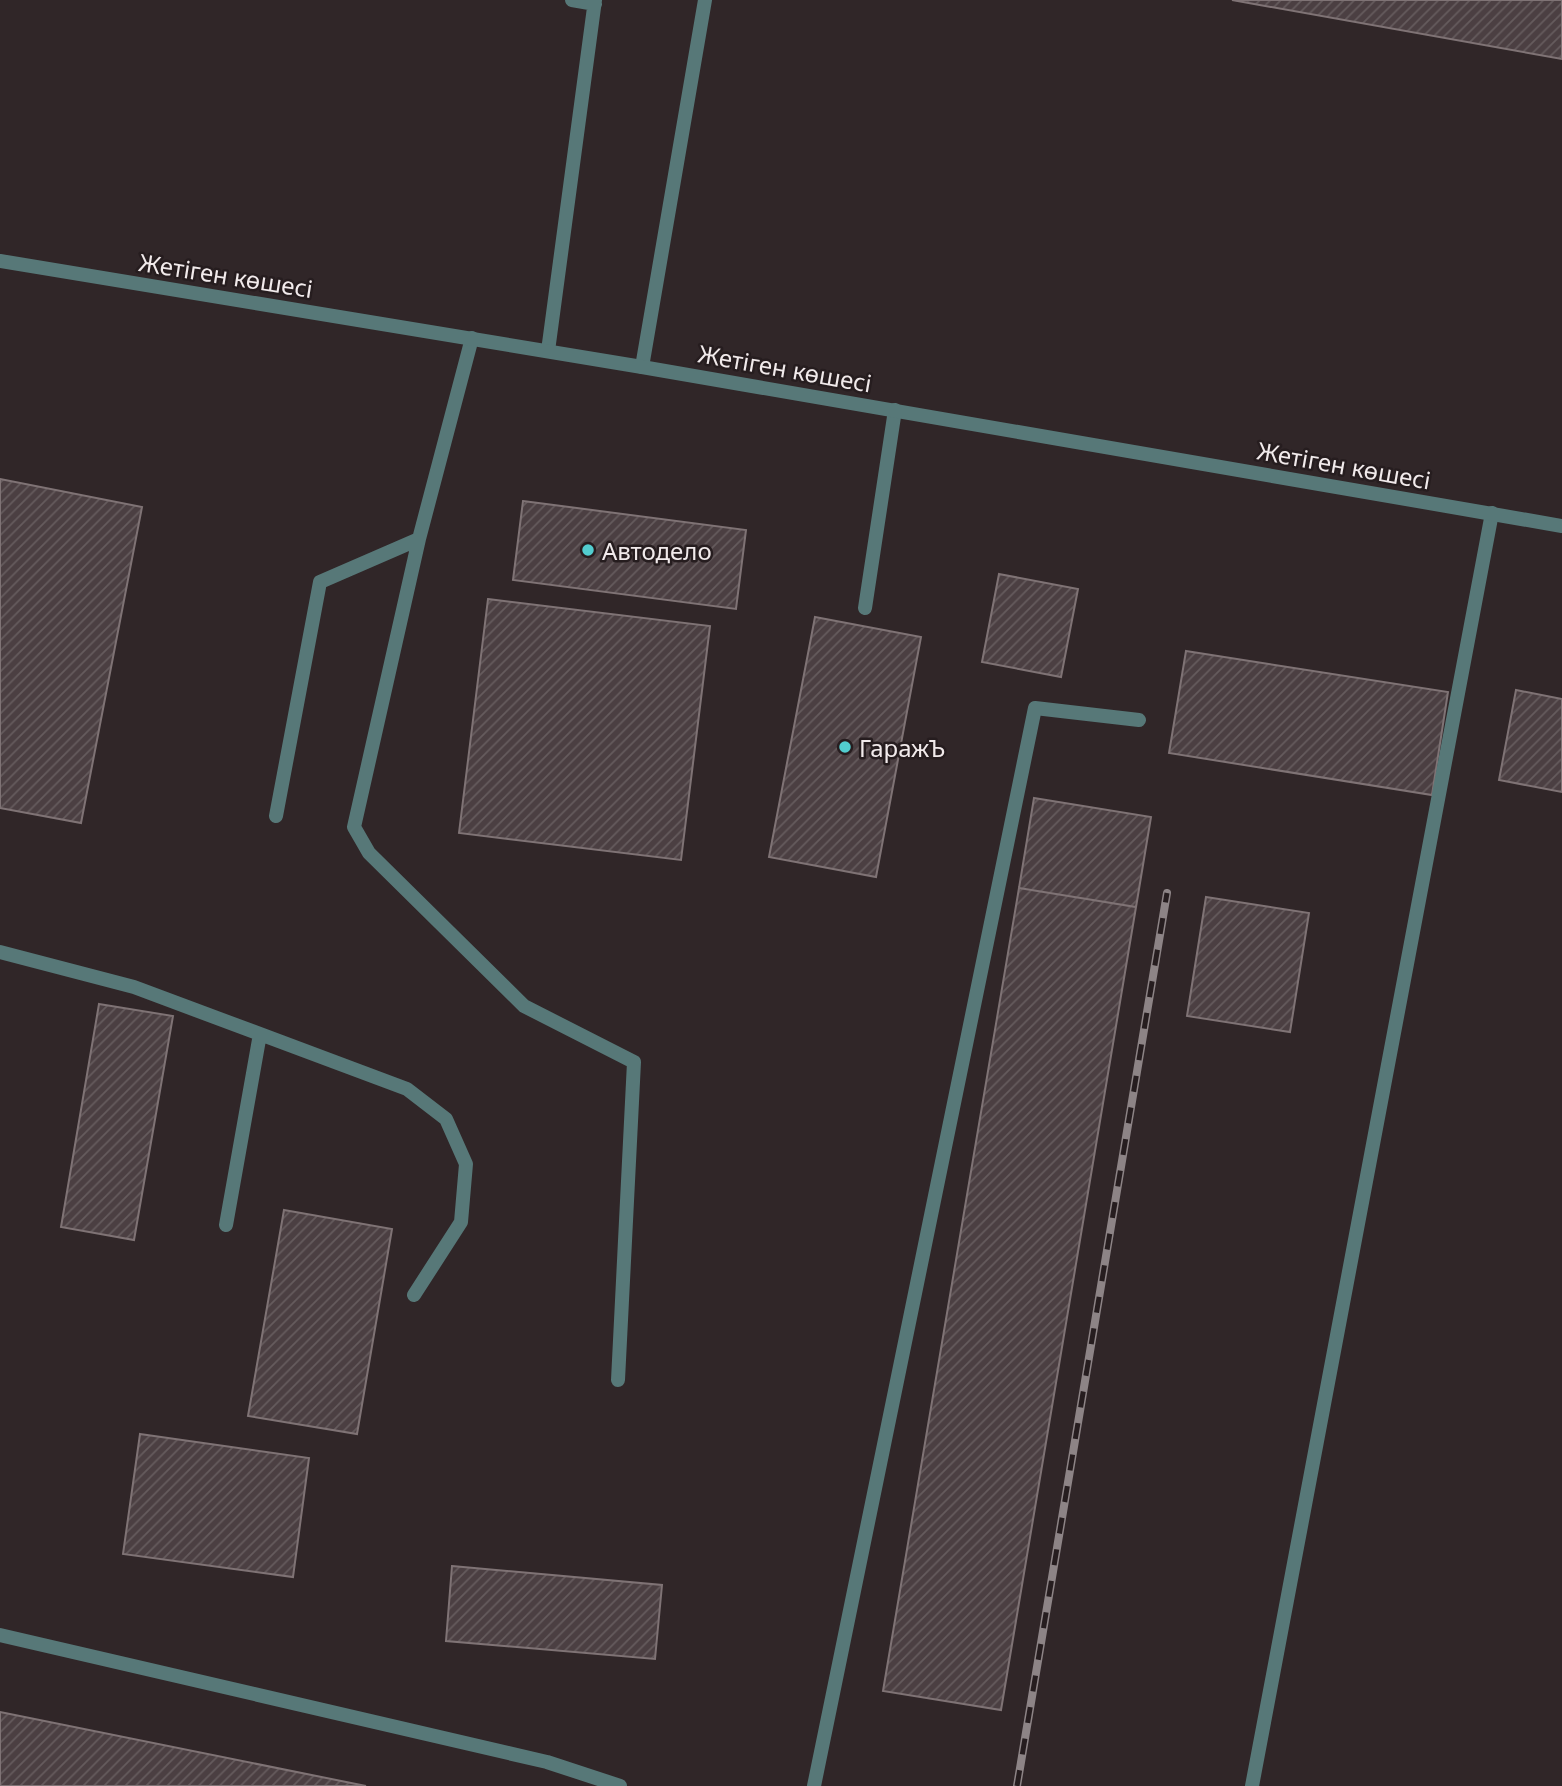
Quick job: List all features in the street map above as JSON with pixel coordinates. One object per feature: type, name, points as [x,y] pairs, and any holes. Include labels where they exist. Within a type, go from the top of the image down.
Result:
[{"type":"street","points":[[548,351],[595,2],[572,0]]},
{"type":"street","points":[[642,367],[705,0]]},
{"type":"street","name":"Жетіген көшесі","points":[[0,261],[472,338],[1562,526]]},
{"type":"street","points":[[472,338],[419,539],[354,827],[369,853],[524,1006],[634,1062],[618,1380]]},
{"type":"street","points":[[865,608],[895,410]]},
{"type":"street","points":[[1252,1786],[1492,513]]},
{"type":"street","points":[[276,816],[320,582],[419,539]]},
{"type":"street","points":[[814,1786],[1035,708],[1139,720]]},
{"type":"street","points":[[0,952],[134,987],[407,1089],[446,1119],[466,1164],[461,1222],[414,1295]]},
{"type":"street","points":[[226,1226],[260,1034]]},
{"type":"street","points":[[0,1635],[547,1762],[620,1786]]},
{"type":"building","points":[[1232,0],[1562,0],[1562,59]]},
{"type":"building","points":[[0,479],[142,507],[81,823],[0,808]]},
{"type":"building","points":[[523,501],[746,530],[736,609],[513,580]]},
{"type":"building","points":[[999,574],[1078,589],[1061,677],[982,662]]},
{"type":"building","points":[[488,599],[710,626],[681,860],[459,833]]},
{"type":"building","name":"ГаражЪ","points":[[815,617],[921,637],[876,877],[769,857]]},
{"type":"building","points":[[1186,651],[1448,692],[1432,795],[1169,753]]},
{"type":"building","points":[[1516,690],[1562,699],[1562,792],[1499,780]]},
{"type":"building","points":[[1034,798],[1151,817],[1136,907],[1019,888]]},
{"type":"building","points":[[1019,888],[1136,907],[1001,1710],[883,1691]]},
{"type":"building","points":[[1206,897],[1309,913],[1290,1032],[1187,1016]]},
{"type":"building","points":[[99,1004],[173,1016],[134,1240],[61,1227]]},
{"type":"building","points":[[284,1210],[392,1229],[357,1434],[248,1416]]},
{"type":"building","points":[[140,1434],[309,1458],[293,1577],[123,1554]]},
{"type":"building","points":[[452,1566],[662,1585],[655,1659],[446,1641]]},
{"type":"building","points":[[0,1712],[366,1786],[0,1786]]},
{"type":"railway","points":[[1017,1786],[1167,893]]},
{"type":"place","name":"Автодело","points":[[588,550]]},
{"type":"place","name":"ГаражЪ","points":[[845,747]]}]
